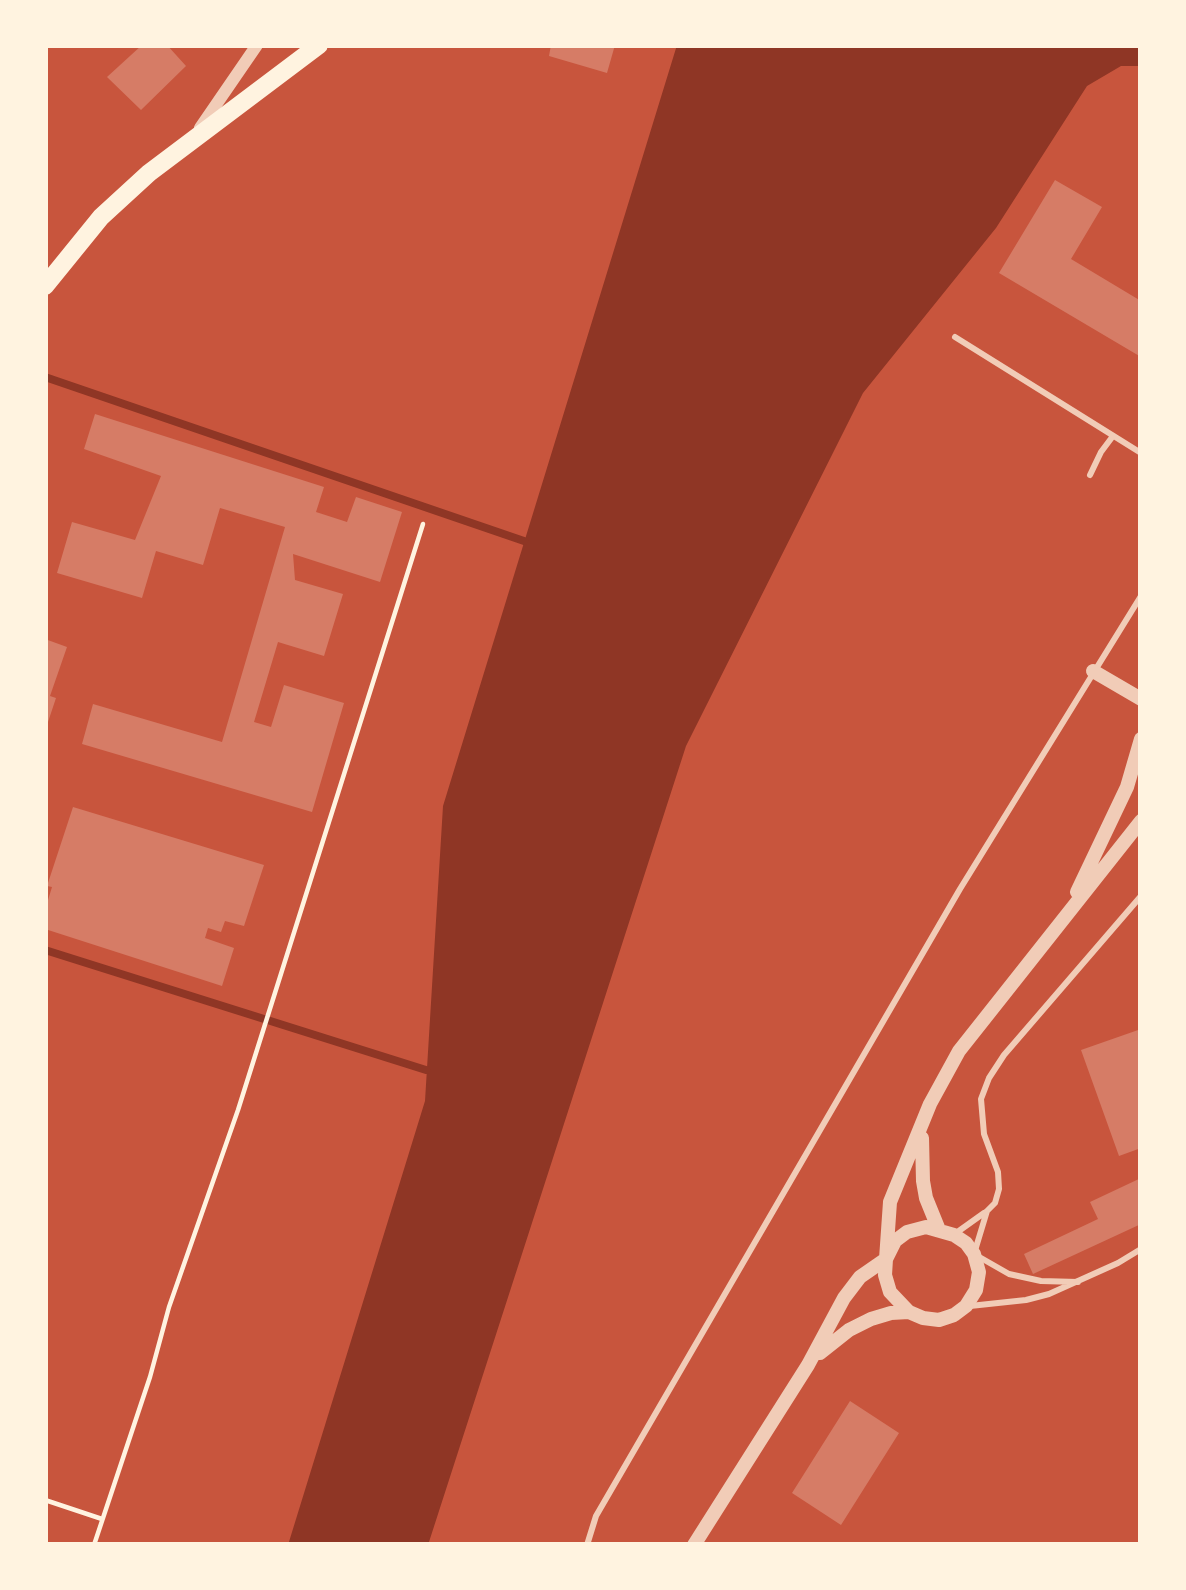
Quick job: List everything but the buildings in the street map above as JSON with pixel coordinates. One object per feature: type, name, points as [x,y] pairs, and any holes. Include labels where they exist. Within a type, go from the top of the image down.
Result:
[{"type":"main road","points":[[45,286],[101,217],[149,173],[319,45]]},
{"type":"street","points":[[193,140],[257,45]]},
{"type":"street","points":[[1094,671],[1141,699]]},
{"type":"street","points":[[1067,913],[1127,787],[1141,739]]},
{"type":"street","points":[[694,1545],[808,1365],[844,1298],[860,1277],[886,1258],[895,1241],[926,1227],[966,1243],[979,1272],[967,1306],[939,1320],[923,1318],[909,1312],[890,1292],[885,1275],[886,1258],[890,1202],[930,1104],[959,1051],[1141,821]]},
{"type":"street","points":[[930,1104],[923,1129],[922,1181],[926,1198],[947,1232]]},
{"type":"street","points":[[808,1365],[849,1330],[891,1313],[909,1312]]},
{"type":"lane","points":[[955,337],[1141,453]]},
{"type":"lane","points":[[1090,475],[1113,436]]},
{"type":"lane","points":[[587,1545],[596,1516],[960,889],[1141,596]]},
{"type":"lane","points":[[947,1232],[987,1211],[999,1189],[980,1118],[989,1078],[1141,896]]},
{"type":"lane","points":[[987,1211],[974,1254],[1009,1274],[1078,1282]]},
{"type":"lane","points":[[967,1306],[1026,1300],[1078,1282],[1141,1249]]},
{"type":"path","points":[[94,1545],[238,1110],[423,524]]},
{"type":"path","points":[[45,1500],[103,1520]]},
{"type":"shaded area","points":[[677,45],[1141,45],[1141,66],[1121,66],[1087,86],[996,228],[863,393],[686,746],[428,1545],[288,1545],[425,1101],[443,806]]},
{"type":"waterway","points":[[45,377],[524,541]]},
{"type":"waterway","points":[[45,950],[426,1070]]}]
